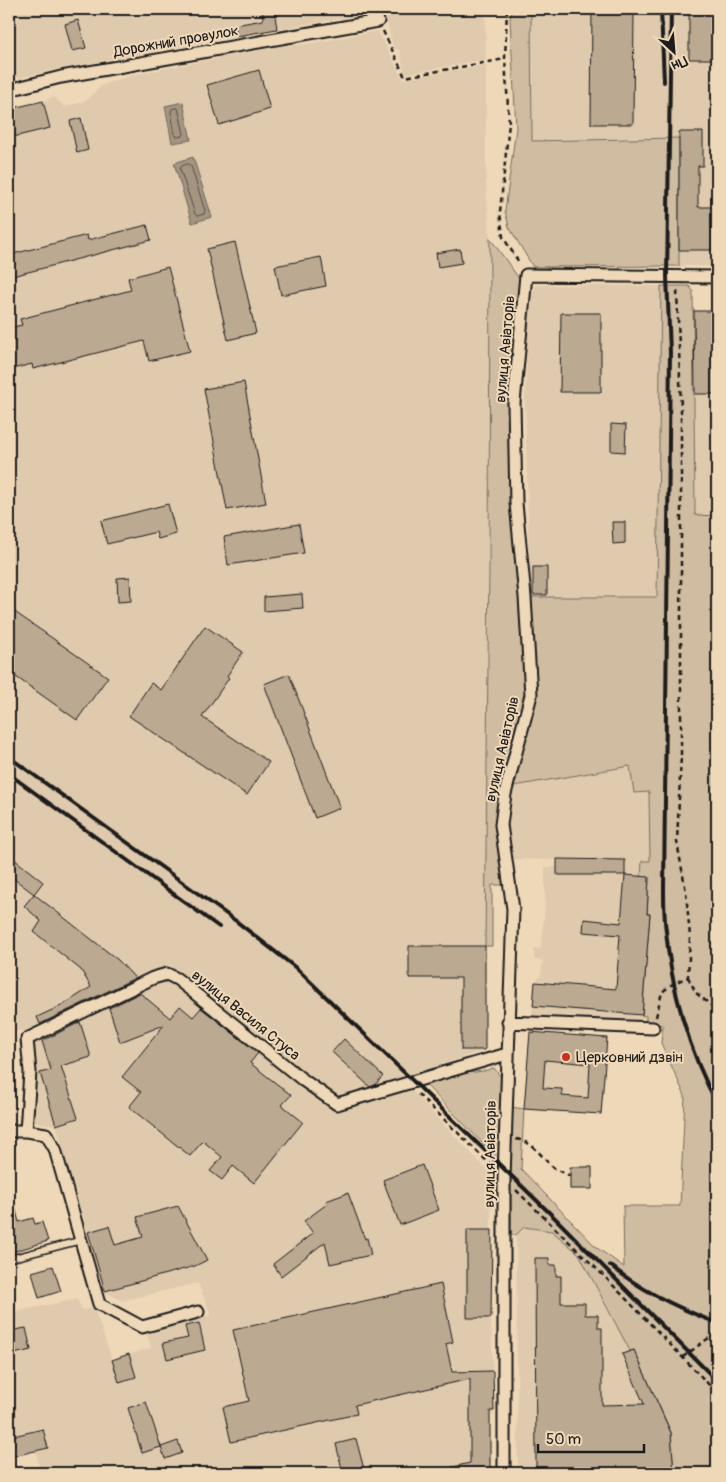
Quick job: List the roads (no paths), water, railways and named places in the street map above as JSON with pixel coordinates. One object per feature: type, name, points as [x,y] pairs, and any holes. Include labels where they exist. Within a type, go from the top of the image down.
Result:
[{"type":"street","name":"Дорожний провулок","points":[[9,90],[60,77],[378,21]]},
{"type":"street","name":"вулиця Авіаторів","points":[[504,1473],[504,1178],[513,909],[501,825],[505,794],[531,695],[525,597],[516,502],[514,403],[526,275],[717,277]]},
{"type":"street","name":"вулиця Василя Стуса","points":[[26,1131],[30,1072],[27,1039],[153,978],[167,974],[177,979],[303,1080],[337,1104],[508,1054]]},
{"type":"street","points":[[508,1022],[653,1028]]},
{"type":"street","points":[[9,1131],[46,1134],[55,1149],[99,1304],[142,1327],[198,1312]]},
{"type":"lane","points":[[9,1259],[82,1240]]},
{"type":"water","points":[[183,102],[191,140],[172,143],[165,106]]},
{"type":"water","points":[[193,157],[212,217],[192,223],[174,163]]},
{"type":"railway","points":[[661,9],[664,82]]},
{"type":"railway","points":[[671,9],[667,276],[670,353],[664,910],[668,952],[683,1019],[698,1063],[717,1103]]},
{"type":"railway","points":[[9,757],[236,921],[296,968],[557,1220],[717,1381]]},
{"type":"railway","points":[[9,774],[219,927]]},
{"type":"railway","points":[[610,1265],[635,1283],[661,1298],[717,1323]]},
{"type":"place","name":"Церковний дзвін","points":[[566,1057]]}]
